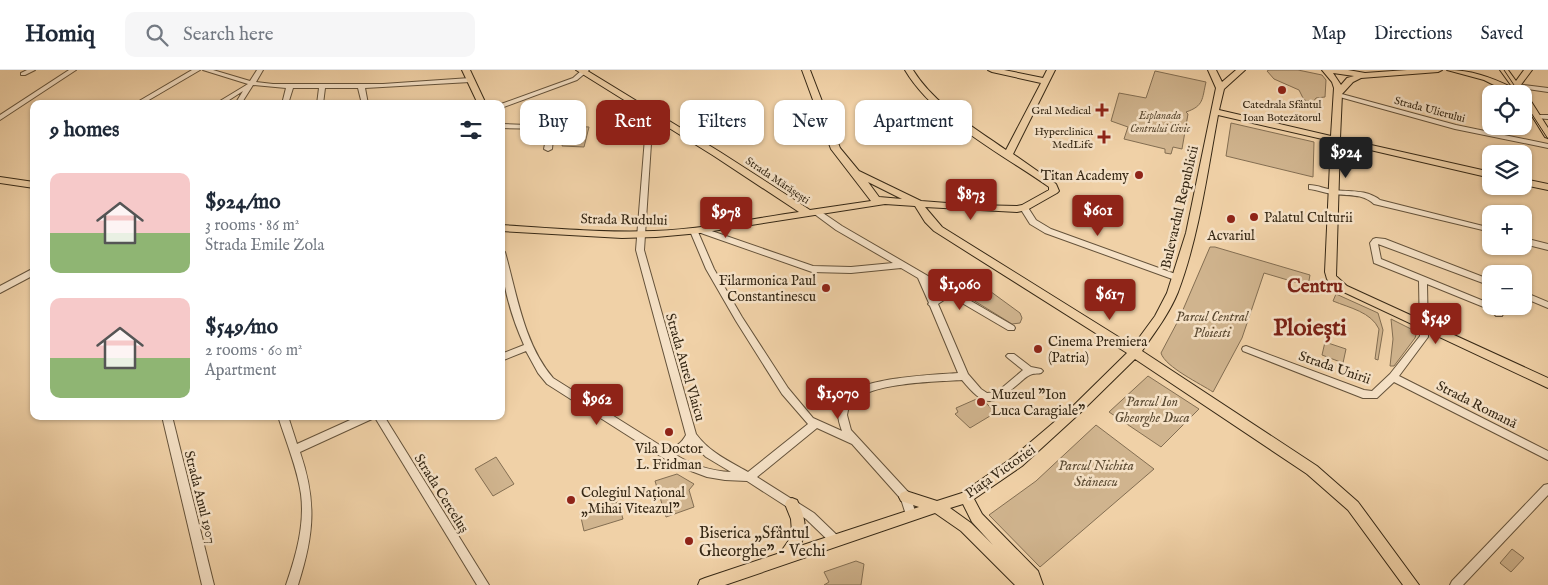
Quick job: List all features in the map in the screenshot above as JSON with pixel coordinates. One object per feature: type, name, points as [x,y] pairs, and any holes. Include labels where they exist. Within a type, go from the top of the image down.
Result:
[{"type":"main road","points":[[466,70],[480,100]]},
{"type":"main road","points":[[806,70],[834,144],[871,194],[883,202],[894,197],[894,192],[888,188],[874,188],[871,194],[864,204]]},
{"type":"main road","points":[[853,170],[917,202],[989,209],[1024,208],[1054,191],[1053,186],[1009,151],[931,98],[917,84],[909,70]]},
{"type":"main road","points":[[992,70],[1045,81]]},
{"type":"main road","points":[[1009,151],[1051,70]]},
{"type":"main road","points":[[1212,70],[1220,88],[1241,70]]},
{"type":"main road","points":[[1327,70],[1368,74],[1438,70]]},
{"type":"main road","points":[[1327,70],[1336,82],[1338,94],[1330,272],[1332,280],[1343,288],[1548,383]]},
{"type":"main road","points":[[1451,70],[1487,78],[1504,85]]},
{"type":"main road","points":[[1504,70],[1515,85]]},
{"type":"main road","points":[[1522,85],[1528,70]]},
{"type":"main road","name":"Strada Mărășești","points":[[583,71],[629,100]]},
{"type":"main road","points":[[1336,82],[1350,73]]},
{"type":"main road","points":[[1338,94],[1352,78],[1368,74]]},
{"type":"main road","name":"Bulevardul Republicii","points":[[1135,352],[1162,312],[1178,278],[1191,232],[1220,88]]},
{"type":"main road","points":[[1532,109],[1548,135]]},
{"type":"main road","points":[[1215,112],[1482,173]]},
{"type":"main road","name":"Strada Mărășești","points":[[670,125],[813,213]]},
{"type":"main road","points":[[0,180],[30,184]]},
{"type":"main road","points":[[1532,183],[1548,186]]},
{"type":"main road","points":[[917,202],[929,220],[938,229],[1135,352],[1325,480],[1366,522],[1412,585]]},
{"type":"main road","name":"Strada Rudului","points":[[505,228],[640,235],[697,231],[864,204],[917,202]]},
{"type":"main road","name":"Piața Victoriei","points":[[705,585],[966,497],[1007,470],[1040,443],[1135,352]]},
{"type":"main road","points":[[906,497],[937,507],[966,527],[1032,582]]},
{"type":"main road","points":[[966,497],[977,518],[1032,582]]},
{"type":"main road","points":[[785,558],[799,536],[798,521],[792,504]]},
{"type":"street","points":[[23,74],[32,70]]},
{"type":"street","points":[[0,118],[73,70]]},
{"type":"street","points":[[144,100],[197,70]]},
{"type":"street","points":[[206,70],[251,82],[290,86],[361,86],[470,80]]},
{"type":"street","points":[[240,100],[260,70]]},
{"type":"street","points":[[505,105],[575,79],[583,71]]},
{"type":"street","points":[[224,100],[251,82]]},
{"type":"street","points":[[285,100],[290,86]]},
{"type":"street","points":[[320,100],[322,86]]},
{"type":"street","points":[[361,86],[364,100]]},
{"type":"street","points":[[1532,91],[1548,90]]},
{"type":"street","name":"Strada Ulierului","points":[[1338,94],[1455,127],[1548,146]]},
{"type":"street","points":[[25,102],[30,103]]},
{"type":"street","points":[[1537,117],[1548,117]]},
{"type":"street","points":[[505,126],[550,127],[548,149]]},
{"type":"street","points":[[640,235],[647,145]]},
{"type":"street","points":[[1312,187],[1333,192],[1347,191],[1373,198],[1377,202],[1482,228]]},
{"type":"street","points":[[1024,208],[1033,222],[1048,231],[1178,278]]},
{"type":"street","name":"Strada Mărășești","points":[[813,213],[1011,328]]},
{"type":"street","points":[[697,231],[812,268],[851,270],[903,265]]},
{"type":"street","points":[[697,231],[710,269],[739,319],[786,391],[806,417],[815,424],[852,440]]},
{"type":"street","name":"Strada Aurel Vlaicu","points":[[640,235],[642,260],[691,435],[698,446],[792,504],[822,526],[836,541]]},
{"type":"street","points":[[1482,280],[1382,241],[1374,243],[1377,260],[1482,303]]},
{"type":"street","points":[[1532,243],[1548,247]]},
{"type":"street","points":[[505,266],[528,346],[537,367],[550,381],[663,453],[690,467],[707,473],[749,477],[815,424]]},
{"type":"street","points":[[0,290],[30,273]]},
{"type":"street","points":[[921,275],[964,376],[978,392],[986,397],[999,395],[1033,370],[1011,356]]},
{"type":"street","name":"Strada Unirii","points":[[1246,349],[1368,395],[1374,395],[1393,377],[1424,337],[1423,280]]},
{"type":"street","points":[[932,304],[951,292]]},
{"type":"street","points":[[1532,298],[1548,305]]},
{"type":"street","points":[[505,356],[528,346]]},
{"type":"street","points":[[911,515],[906,497],[852,440],[843,424],[843,408],[846,400],[862,390],[881,385],[964,376]]},
{"type":"street","name":"Strada Romană","points":[[1393,377],[1548,456]]},
{"type":"street","name":"Strada Anul 1907","points":[[168,420],[208,585]]},
{"type":"street","points":[[283,420],[306,495],[306,522],[297,571],[292,585]]},
{"type":"street","points":[[294,450],[360,420]]},
{"type":"street","name":"Strada Cerceluș","points":[[381,420],[483,585]]},
{"type":"street","points":[[663,453],[681,449],[691,435]]},
{"type":"street","points":[[1456,585],[1548,488]]},
{"type":"green space","points":[[1298,70],[1322,75],[1326,80],[1325,97],[1316,98],[1313,102],[1304,100],[1299,90],[1274,79],[1267,71]]},
{"type":"green space","name":"Esplanada Centrului Civic","points":[[1155,71],[1206,82],[1203,97],[1199,104],[1186,112],[1188,114],[1182,149],[1173,147],[1171,154],[1165,153],[1165,149],[1124,139],[1128,127],[1111,121],[1119,93],[1146,98]]},
{"type":"green space","points":[[1231,123],[1314,142],[1313,177],[1226,156]]},
{"type":"green space","points":[[586,127],[589,127],[586,139]]},
{"type":"green space","points":[[562,145],[584,145],[584,147]]},
{"type":"green space","name":"Parcul Central Ploiesti","points":[[1210,247],[1310,275],[1308,286],[1264,273],[1242,338],[1213,392],[1169,364],[1161,353],[1179,319]]},
{"type":"green space","points":[[983,286],[1020,313],[1022,318],[1020,323],[1012,324],[965,295]]},
{"type":"green space","points":[[1336,294],[1378,313],[1383,330],[1378,360],[1375,359],[1379,329],[1371,318],[1333,301]]},
{"type":"green space","points":[[1391,319],[1417,332],[1415,338],[1394,366],[1390,366],[1393,339]]},
{"type":"green space","points":[[1325,342],[1346,349],[1343,363],[1322,355]]},
{"type":"green space","name":"Parcul Ion Gheorghe Duca","points":[[1148,376],[1199,409],[1161,447],[1109,412]]},
{"type":"green space","points":[[981,397],[995,413],[970,428],[955,414],[958,412],[956,408]]},
{"type":"green space","name":"Parcul Nichita Stănescu","points":[[1096,425],[1154,469],[1040,567],[989,515],[1036,481]]},
{"type":"green space","points":[[496,457],[514,484],[493,496],[475,469]]},
{"type":"green space","points":[[677,474],[694,484],[689,490],[694,507],[666,517],[655,481]]},
{"type":"green space","points":[[618,502],[623,519],[584,531],[580,513]]},
{"type":"green space","points":[[1512,549],[1524,558],[1511,572],[1500,563]]},
{"type":"green space","points":[[856,561],[864,564],[861,585],[824,585],[829,582],[824,572]]},
{"type":"tram line","points":[[1504,70],[1514,85]]},
{"type":"tram line","points":[[1532,114],[1548,139]]},
{"type":"place","name":"Catedrala Sfântul Ioan Botezătorul","points":[[1282,90]]},
{"type":"place","name":"Gral Medical","points":[[1102,110]]},
{"type":"place","name":"Hyperclinica MedLife","points":[[1104,137]]},
{"type":"place","name":"Titan Academy","points":[[1139,175]]},
{"type":"place","name":"Palatul Culturii","points":[[1254,217]]},
{"type":"place","name":"Acvariul","points":[[1231,219]]},
{"type":"place","name":"Filarmonica Paul Constantinescu","points":[[826,288]]},
{"type":"place","name":"Cinema Premiera (Patria)","points":[[1038,349]]},
{"type":"place","name":"Muzeul \"Ion Luca Caragiale\"","points":[[981,402]]},
{"type":"place","name":"Vila Doctor L. Fridman","points":[[669,432]]},
{"type":"place","name":"Colegiul Național „Mihai Viteazul”","points":[[571,500]]},
{"type":"place","name":"Biserica „Sfântul Gheorghe” - Vechi","points":[[689,541]]},
{"type":"district","name":"Centru","points":[[1315,285]]},
{"type":"district","name":"Ploiești","points":[[1310,327]]}]
